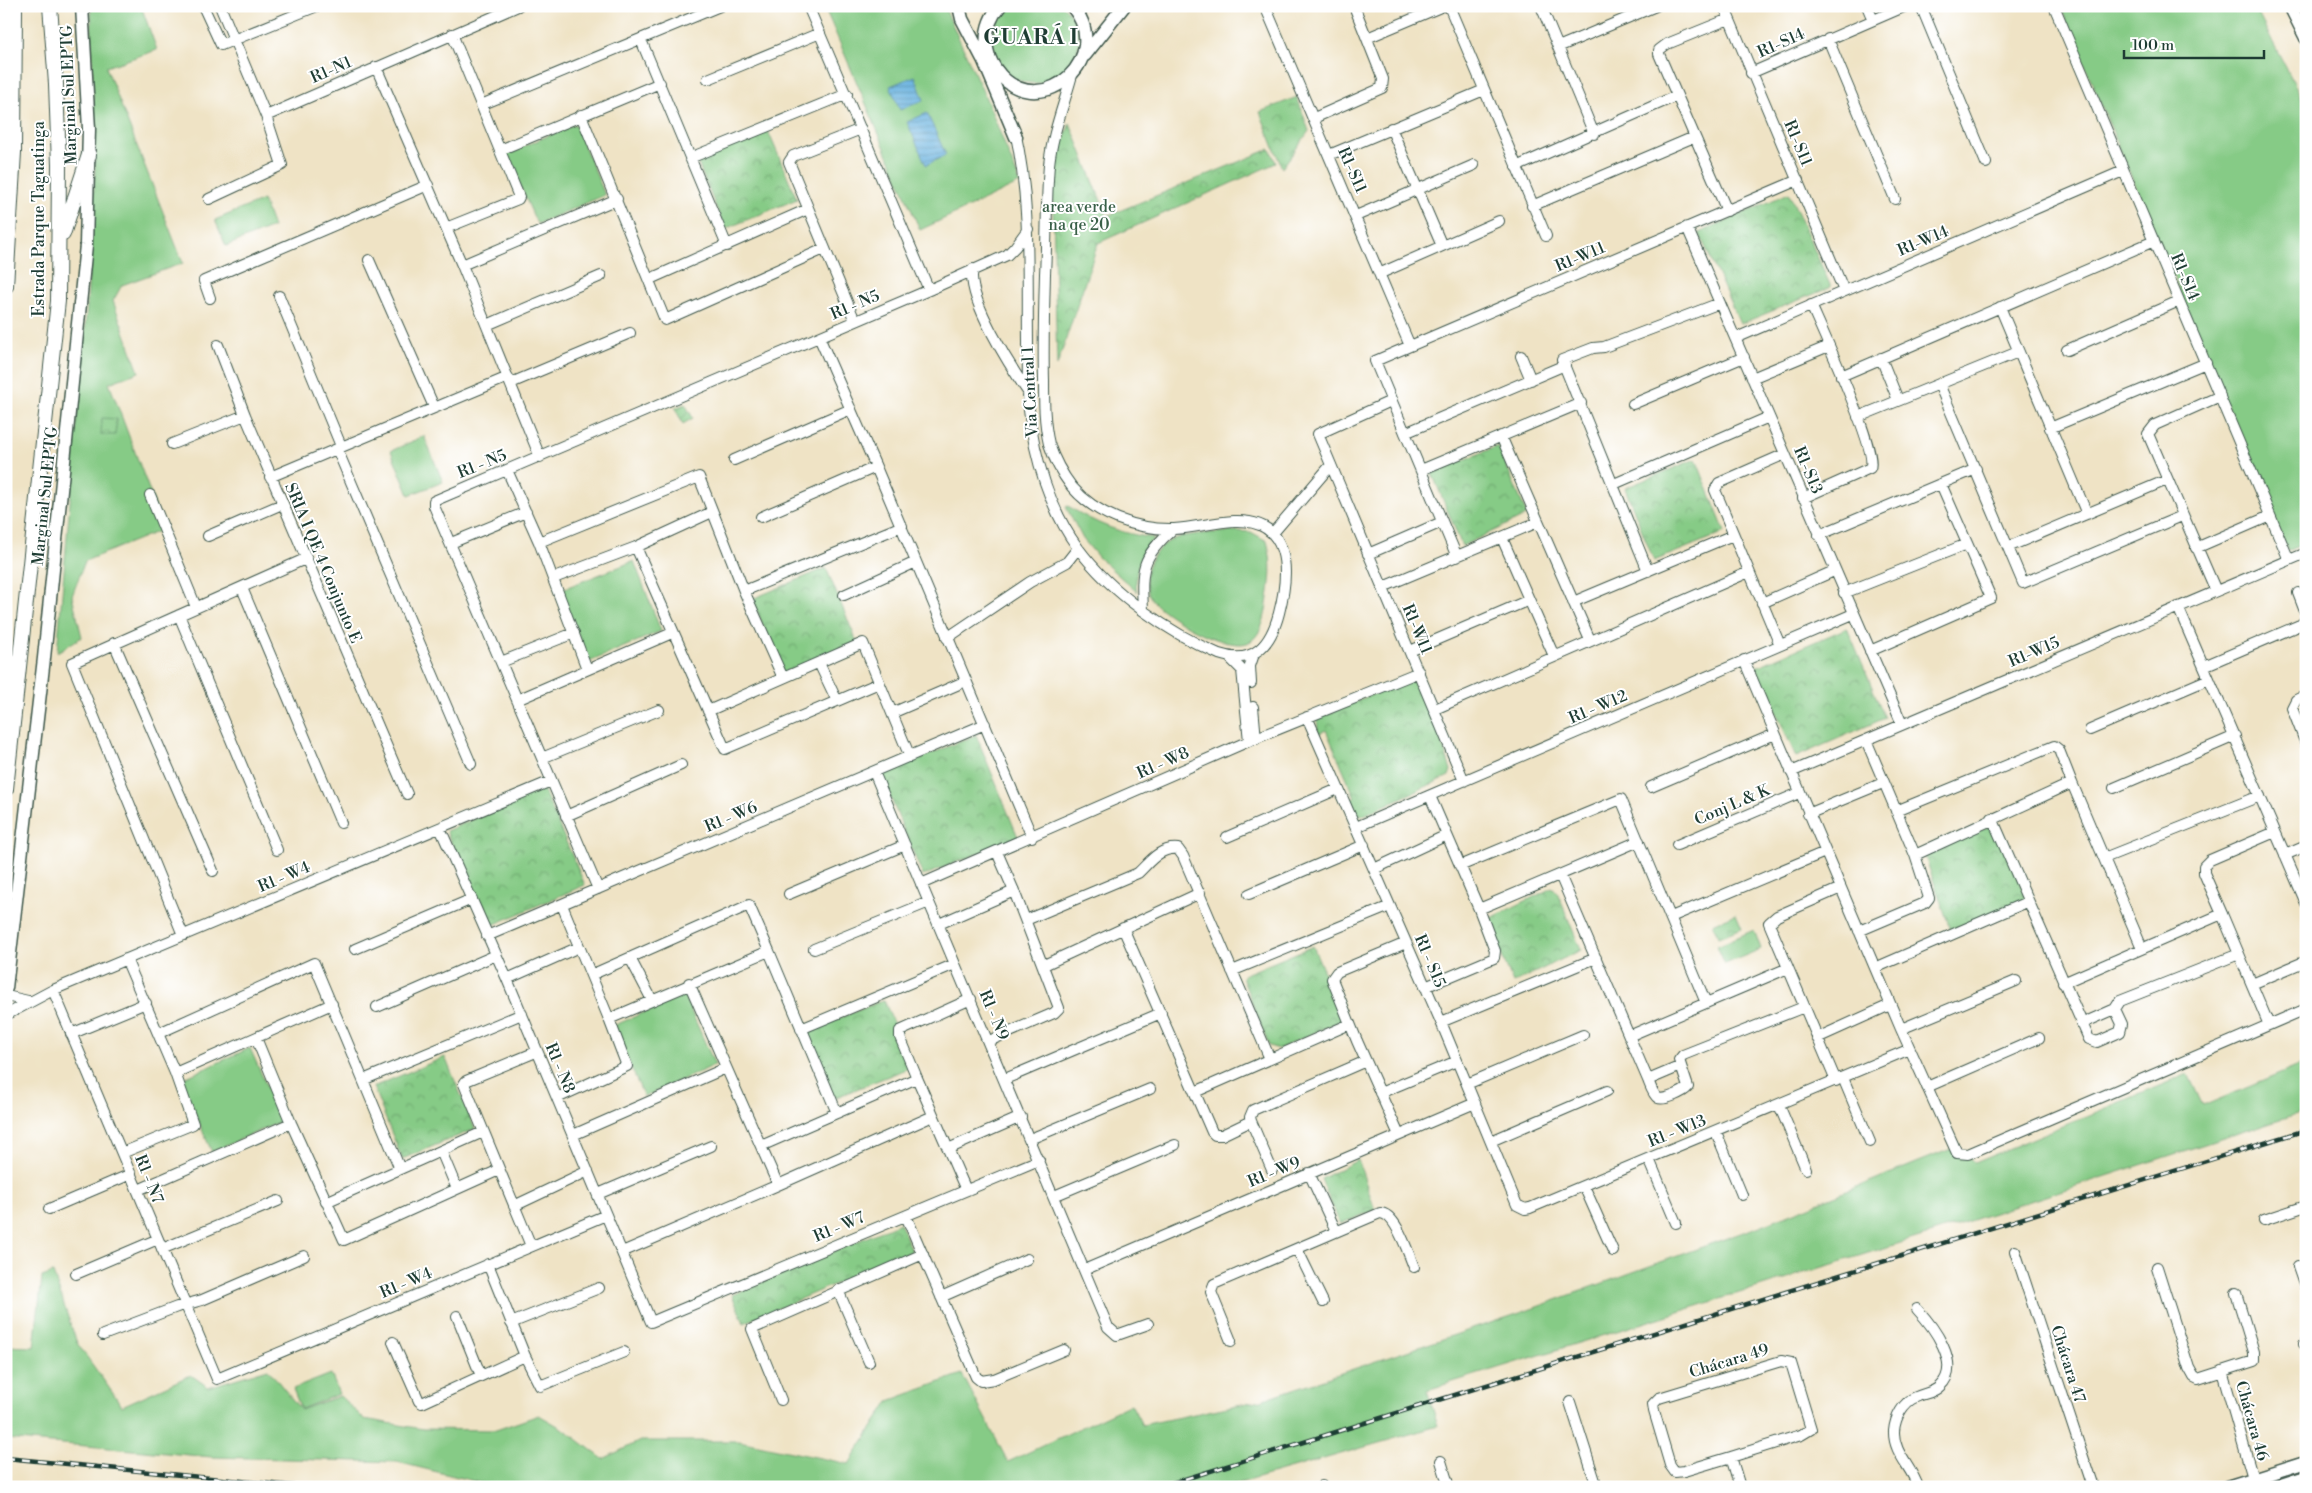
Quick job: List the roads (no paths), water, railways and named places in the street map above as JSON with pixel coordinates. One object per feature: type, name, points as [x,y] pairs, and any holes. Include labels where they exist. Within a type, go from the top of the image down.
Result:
[{"type":"highway","name":"Estrada Parque Taguatinga","points":[[6,286],[14,152],[15,6]]},
{"type":"highway","name":"Estrada Parque Taguatinga","points":[[6,789],[58,300],[60,247],[56,84],[50,6]]},
{"type":"highway","points":[[60,247],[89,155]]},
{"type":"main road","name":"Marginal Sul EPTG","points":[[6,988],[79,334],[86,245],[89,155],[82,6]]},
{"type":"main road","points":[[960,6],[994,68],[1006,81],[1022,89],[1040,90],[1057,86],[1072,75],[1082,59],[1124,6]]},
{"type":"main road","points":[[960,6],[962,19],[984,61],[1016,137]]},
{"type":"main road","points":[[988,55],[986,39],[989,22],[1000,6]]},
{"type":"main road","points":[[1072,6],[1084,28],[1086,44],[1082,59]]},
{"type":"main road","points":[[2290,6],[2306,38]]},
{"type":"main road","points":[[2227,1487],[2306,1462]]},
{"type":"main road","points":[[2275,1487],[2306,1477]]},
{"type":"street","points":[[203,6],[219,44],[224,45],[317,6]]},
{"type":"street","points":[[209,199],[282,165],[266,116],[220,6]]},
{"type":"street","name":"R1-N1","points":[[266,116],[518,6]]},
{"type":"street","points":[[480,105],[720,6]]},
{"type":"street","points":[[808,6],[929,290]]},
{"type":"street","name":"R1-S11","points":[[1265,6],[1410,346]]},
{"type":"street","points":[[1314,118],[1382,88],[1383,79],[1354,6]]},
{"type":"street","points":[[1367,38],[1443,6]]},
{"type":"street","points":[[1449,6],[1546,236]]},
{"type":"street","points":[[1541,6],[1594,134]]},
{"type":"street","points":[[1558,47],[1656,6]]},
{"type":"street","name":"R1-S11","points":[[1724,6],[1844,291]]},
{"type":"street","points":[[1867,6],[1873,20]]},
{"type":"street","name":"R1-S14","points":[[1752,73],[1906,6]]},
{"type":"street","points":[[1921,6],[1986,163]]},
{"type":"street","name":"R1-S14","points":[[2054,6],[2289,560]]},
{"type":"street","points":[[1726,211],[1660,59],[1659,50],[1667,44],[1729,19]]},
{"type":"street","points":[[708,79],[820,33]]},
{"type":"street","points":[[446,228],[518,199],[519,196],[452,34]]},
{"type":"street","points":[[1828,39],[1895,199]]},
{"type":"street","points":[[641,40],[727,246]]},
{"type":"street","points":[[376,67],[462,265],[540,457]]},
{"type":"street","name":"Via Central 1","points":[[994,68],[1009,108],[1024,179],[1028,229],[1028,392],[1034,441],[1042,473],[1058,512],[1078,548],[1089,561],[1105,579],[1143,610],[1213,652],[1228,657],[1241,658],[1254,654]]},
{"type":"street","name":"Via Central 1","points":[[1072,75],[1055,130],[1050,165],[1043,327],[1044,408],[1049,443],[1063,474],[1072,487],[1087,501],[1118,519],[1147,526],[1173,529],[1232,521],[1248,522],[1262,526],[1273,533]]},
{"type":"street","points":[[500,150],[660,83]]},
{"type":"street","points":[[1329,155],[1484,90]]},
{"type":"street","points":[[690,158],[847,94]]},
{"type":"street","points":[[1516,167],[1676,96]]},
{"type":"street","points":[[581,115],[650,279],[665,320],[824,249]]},
{"type":"street","points":[[855,321],[790,166],[791,158],[861,128]]},
{"type":"street","points":[[1391,128],[1442,246]]},
{"type":"street","points":[[1532,206],[1694,137]]},
{"type":"street","points":[[1356,216],[1474,165]]},
{"type":"street","name":"R1-W14","points":[[1736,338],[2123,171]]},
{"type":"street","name":"R1-W11","points":[[1464,781],[1318,434],[1391,401],[1375,361],[1798,180]]},
{"type":"street","points":[[210,298],[204,280],[428,185]]},
{"type":"street","points":[[462,265],[617,199]]},
{"type":"street","points":[[650,279],[808,209]]},
{"type":"street","points":[[1380,273],[1499,221]]},
{"type":"street","name":"R1-S13","points":[[1687,227],[1736,338],[1852,614],[1902,724]]},
{"type":"street","name":"R1 - N5","points":[[598,889],[434,506],[434,501],[1007,255],[1015,248],[1028,229]]},
{"type":"street","points":[[1841,376],[2154,241]]},
{"type":"street","points":[[369,260],[434,407]]},
{"type":"street","points":[[973,269],[971,281],[996,342],[1006,362],[1028,392]]},
{"type":"street","points":[[487,325],[601,276]]},
{"type":"street","points":[[958,276],[971,281]]},
{"type":"street","points":[[279,296],[339,448],[470,764]]},
{"type":"street","points":[[2067,350],[2179,302]]},
{"type":"street","points":[[1648,571],[1562,360],[1593,348],[1604,347],[1720,303]]},
{"type":"street","points":[[1804,498],[1870,468],[1872,456],[1858,417],[1811,305]]},
{"type":"street","points":[[2000,307],[2087,514]]},
{"type":"street","points":[[270,477],[434,407],[630,333]]},
{"type":"street","points":[[819,337],[902,526],[947,638],[1032,837]]},
{"type":"street","name":"SRIA I QE 4 Conjunto E","points":[[218,345],[270,477],[407,794]]},
{"type":"street","points":[[1752,378],[1829,346]]},
{"type":"street","points":[[1858,417],[2018,352]]},
{"type":"street","points":[[1521,356],[1531,380]]},
{"type":"street","points":[[1633,404],[1744,357]]},
{"type":"street","points":[[1881,358],[1898,400]]},
{"type":"street","points":[[2050,428],[2206,363]]},
{"type":"street","points":[[1405,433],[1565,365]]},
{"type":"street","points":[[1939,384],[2023,583],[2182,516]]},
{"type":"street","points":[[2216,591],[2148,438],[2149,431],[2155,425],[2220,396]]},
{"type":"street","points":[[1391,401],[1457,557]]},
{"type":"street","points":[[1421,470],[1581,403]]},
{"type":"street","points":[[734,460],[852,410]]},
{"type":"street","points":[[172,444],[245,415]]},
{"type":"street","points":[[1614,484],[1769,417]]},
{"type":"street","points":[[1501,436],[1590,640]]},
{"type":"street","points":[[1780,645],[1715,493],[1716,485],[1785,454]]},
{"type":"street","points":[[1253,740],[1249,671],[1254,654],[1272,635],[1279,611],[1284,564],[1282,546],[1273,533],[1331,465]]},
{"type":"street","points":[[761,517],[876,467]]},
{"type":"street","points":[[1819,535],[1976,469]]},
{"type":"street","points":[[507,470],[554,578],[587,669]]},
{"type":"street","points":[[539,542],[699,477],[744,591],[783,678]]},
{"type":"street","points":[[2008,547],[2167,480]]},
{"type":"street","points":[[1870,651],[1991,598],[1941,484]]},
{"type":"street","points":[[150,494],[196,608]]},
{"type":"street","points":[[208,536],[282,504]]},
{"type":"street","points":[[450,542],[526,512]]},
{"type":"street","points":[[554,578],[636,547],[712,512]]},
{"type":"street","points":[[2196,548],[2270,516]]},
{"type":"street","points":[[1368,554],[1442,522]]},
{"type":"street","points":[[1383,587],[1538,522]]},
{"type":"street","points":[[744,591],[902,526]]},
{"type":"street","points":[[1143,610],[1144,564],[1154,547],[1173,529]]},
{"type":"street","points":[[1573,602],[1733,535]]},
{"type":"street","points":[[1502,538],[1554,656]]},
{"type":"street","points":[[1844,593],[1967,544]]},
{"type":"street","points":[[636,547],[672,633],[725,749],[879,683]]},
{"type":"street","points":[[947,638],[1030,582],[1067,562],[1078,548]]},
{"type":"street","name":"R1-W15","points":[[1791,772],[2306,553]]},
{"type":"street","points":[[183,935],[71,665],[114,643],[305,559]]},
{"type":"street","points":[[1067,562],[1089,561]]},
{"type":"street","points":[[844,595],[916,562]]},
{"type":"street","points":[[1762,603],[1834,571]]},
{"type":"street","points":[[1435,710],[1590,640],[1749,572]]},
{"type":"street","points":[[242,588],[341,823]]},
{"type":"street","points":[[2298,592],[2306,614]]},
{"type":"street","points":[[1410,651],[1529,600]]},
{"type":"street","points":[[2178,607],[2306,903]]},
{"type":"street","name":"R1 - W12","points":[[1356,827],[1852,614]]},
{"type":"street","points":[[178,616],[277,850]]},
{"type":"street","points":[[2204,666],[2302,624],[2306,618]]},
{"type":"street","points":[[501,662],[574,633]]},
{"type":"street","points":[[517,700],[672,633]]},
{"type":"street","points":[[114,643],[213,872]]},
{"type":"street","points":[[708,711],[863,643],[910,757]]},
{"type":"street","points":[[1228,657],[1242,670],[1253,740]]},
{"type":"street","points":[[1744,660],[1808,814],[1954,1150],[1963,1155],[2306,1009]]},
{"type":"street","points":[[819,662],[837,701]]},
{"type":"street","name":"R1 - W8","points":[[921,884],[1307,717],[1419,672]]},
{"type":"street","points":[[2090,730],[2209,679]]},
{"type":"street","points":[[892,713],[966,681]]},
{"type":"street","points":[[2306,696],[2294,702],[2292,713],[2306,744]]},
{"type":"street","points":[[542,758],[659,710]]},
{"type":"street","name":"R1 - S15","points":[[1307,717],[1441,1022],[1517,1206],[1524,1209],[1530,1208]]},
{"type":"street","name":"R1 - W6","points":[[487,936],[985,724]]},
{"type":"street","points":[[1651,787],[1774,734]]},
{"type":"street","points":[[2114,788],[2235,736]]},
{"type":"street","points":[[1859,931],[1928,901],[1915,855],[1866,740]]},
{"type":"street","points":[[1896,811],[2054,746],[2058,750],[2142,948]]},
{"type":"street","points":[[566,816],[681,766]]},
{"type":"street","name":"R1 - N9","points":[[874,772],[971,998],[1108,1327],[1113,1334],[1123,1335],[1148,1324]]},
{"type":"street","name":"R1 - W4","points":[[6,1015],[53,990],[551,780]]},
{"type":"street","points":[[1808,814],[1883,783]]},
{"type":"street","points":[[1915,855],[1992,818],[2072,783]]},
{"type":"street","points":[[1227,837],[1338,789]]},
{"type":"street","name":"Conj L & K","points":[[1677,845],[1799,792]]},
{"type":"street","points":[[1425,988],[1494,958],[1494,951],[1479,909],[1430,796]]},
{"type":"street","points":[[2104,858],[2260,796]]},
{"type":"street","points":[[1460,866],[1620,799],[1706,1002]]},
{"type":"street","points":[[1992,818],[2081,1024],[2089,1039],[2093,1042],[2112,1035],[2121,1029],[2115,1009],[2116,1004],[2120,1001],[2239,954]]},
{"type":"street","name":"R1 - N8","points":[[440,828],[522,1014],[536,1052],[573,1135],[651,1322]]},
{"type":"street","points":[[2269,1025],[2204,873],[2204,866],[2210,860],[2275,832]]},
{"type":"street","points":[[1374,869],[1447,835]]},
{"type":"street","points":[[1479,909],[1639,841]]},
{"type":"street","points":[[789,894],[905,845]]},
{"type":"street","points":[[1249,894],[1364,845]]},
{"type":"street","points":[[2285,856],[2306,846]]},
{"type":"street","points":[[1026,920],[1138,873],[1150,858],[1175,848],[1184,856],[1270,1059]]},
{"type":"street","points":[[989,1042],[1058,1011],[1059,1005],[1026,920],[996,852]]},
{"type":"street","points":[[1671,916],[1825,852]]},
{"type":"street","points":[[1560,875],[1654,1095],[1660,1099],[1684,1091],[1688,1084],[1679,1060],[1683,1055],[1804,1007]]},
{"type":"street","points":[[1841,888],[1777,916],[1770,920],[1769,926],[1817,1038],[1870,1142]]},
{"type":"street","points":[[939,924],[1014,891]]},
{"type":"street","points":[[1044,965],[1200,893]]},
{"type":"street","points":[[355,949],[472,899]]},
{"type":"street","points":[[814,949],[929,902]]},
{"type":"street","points":[[1875,968],[2027,902]]},
{"type":"street","points":[[557,1098],[627,1066],[562,905]]},
{"type":"street","points":[[591,976],[749,905],[837,1113]]},
{"type":"street","points":[[1232,971],[1390,906]]},
{"type":"street","points":[[2063,983],[2222,914]]},
{"type":"street","points":[[1123,928],[1214,1135],[1222,1135],[1251,1121]]},
{"type":"street","points":[[1399,1135],[1332,984],[1333,975],[1406,943]]},
{"type":"street","points":[[507,980],[580,947]]},
{"type":"street","points":[[609,1019],[689,983],[769,951]]},
{"type":"street","points":[[377,1007],[496,955]]},
{"type":"street","points":[[630,958],[652,1000]]},
{"type":"street","points":[[1441,1022],[1596,958]]},
{"type":"street","points":[[122,1153],[193,1124],[176,1073],[126,959]]},
{"type":"street","points":[[2252,984],[2306,960]]},
{"type":"street","points":[[159,1033],[314,963],[400,1169]]},
{"type":"street","points":[[801,1029],[956,964]]},
{"type":"street","points":[[1629,1036],[1788,968]]},
{"type":"street","points":[[1901,1030],[2016,981]]},
{"type":"street","points":[[689,983],[778,1185]]},
{"type":"street","name":"R1 - N7","points":[[53,990],[217,1379]]},
{"type":"street","points":[[6,996],[28,1002]]},
{"type":"street","points":[[966,1190],[917,1078],[900,1037],[900,1031],[971,998]]},
{"type":"street","points":[[71,1034],[146,1003]]},
{"type":"street","points":[[176,1073],[332,1004]]},
{"type":"street","points":[[1817,1038],[1890,1005]]},
{"type":"street","points":[[2081,1024],[2115,1009]]},
{"type":"street","points":[[1005,1080],[1161,1013]]},
{"type":"street","points":[[363,1080],[522,1014]]},
{"type":"street","points":[[1195,1092],[1350,1024]]},
{"type":"street","points":[[1467,1084],[1583,1035]]},
{"type":"street","points":[[256,1038],[290,1123],[344,1240],[499,1170]]},
{"type":"street","points":[[1927,1087],[2039,1038]]},
{"type":"street","name":"R1 - W13","points":[[1530,1208],[1716,1132],[1910,1049]]},
{"type":"street","points":[[531,1246],[464,1083],[536,1052]]},
{"type":"street","points":[[1380,1093],[1457,1060]]},
{"type":"street","points":[[1272,1170],[1251,1121],[1251,1113],[1256,1107],[1366,1061]]},
{"type":"street","points":[[1648,1080],[1681,1066]]},
{"type":"street","points":[[573,1135],[726,1068]]},
{"type":"street","points":[[761,1146],[917,1078]]},
{"type":"street","points":[[1030,1139],[1150,1089]]},
{"type":"street","points":[[1491,1141],[1607,1091]]},
{"type":"street","name":"R1 - W9","points":[[1084,1270],[1475,1102]]},
{"type":"street","points":[[1779,1105],[1806,1170]]},
{"type":"street","points":[[622,1252],[933,1116]]},
{"type":"street","points":[[948,1149],[1021,1117]]},
{"type":"street","points":[[138,1190],[290,1123]]},
{"type":"street","points":[[326,1202],[483,1132]]},
{"type":"street","points":[[1716,1132],[1742,1195]]},
{"type":"street","points":[[1054,1196],[1175,1145]]},
{"type":"street","points":[[598,1194],[711,1146]]},
{"type":"street","points":[[441,1151],[457,1189]]},
{"type":"street","points":[[1649,1159],[1676,1223]]},
{"type":"street","name":"R1 - W7","points":[[651,1322],[1039,1160]]},
{"type":"street","points":[[514,1206],[588,1171]]},
{"type":"street","points":[[1309,1173],[1336,1231]]},
{"type":"street","points":[[49,1209],[131,1174]]},
{"type":"street","points":[[1584,1186],[1612,1251]]},
{"type":"street","points":[[76,1274],[278,1201]]},
{"type":"street","points":[[2264,1220],[2306,1206]]},
{"type":"street","points":[[1231,1341],[1210,1292],[1212,1286],[1380,1213],[1385,1213],[1392,1219],[1414,1267]]},
{"type":"street","name":"R1 - W4","points":[[217,1379],[606,1215]]},
{"type":"street","points":[[906,1216],[972,1372],[981,1381],[994,1379],[1064,1350]]},
{"type":"street","points":[[1297,1249],[1323,1302]]},
{"type":"street","name":"Chácara 47","points":[[2015,1251],[2093,1487]]},
{"type":"street","points":[[781,1400],[752,1329],[923,1254]]},
{"type":"street","points":[[103,1335],[186,1305],[304,1256]]},
{"type":"street","points":[[941,1297],[1027,1259]]},
{"type":"street","points":[[488,1264],[511,1324],[538,1384],[543,1386],[624,1352]]},
{"type":"street","points":[[2298,1266],[2306,1289]]},
{"type":"street","points":[[2157,1267],[2191,1372],[2198,1379],[2254,1361],[2255,1356],[2236,1293]]},
{"type":"street","points":[[511,1324],[600,1288]]},
{"type":"street","points":[[838,1290],[869,1362]]},
{"type":"street","points":[[1917,1309],[1936,1331],[1944,1350],[1948,1368],[1947,1376],[1939,1388],[1908,1401],[1895,1425],[1894,1435],[1900,1456],[1918,1487]]},
{"type":"street","points":[[457,1316],[481,1376]]},
{"type":"street","points":[[393,1342],[420,1402],[525,1356]]},
{"type":"street","name":"Chácara 49","points":[[1782,1361],[1788,1361],[1791,1363],[1811,1429],[1806,1433],[1731,1457],[1684,1472],[1676,1472],[1670,1465],[1654,1411],[1654,1404],[1659,1398],[1782,1361]]},
{"type":"street","name":"Chácara 46","points":[[2222,1372],[2253,1478]]},
{"type":"street","points":[[1570,1402],[1597,1487]]},
{"type":"street","points":[[1731,1457],[1740,1487]]},
{"type":"street","points":[[1441,1461],[1449,1487]]},
{"type":"water","points":[[915,76],[924,100],[900,110],[890,86]]},
{"type":"water","points":[[927,113],[946,155],[926,165],[907,122]]},
{"type":"railway","points":[[1154,1487],[1172,1483],[2306,1130]]},
{"type":"railway","points":[[6,1458],[304,1487]]},
{"type":"district","name":"GUARÁ I","points":[[1031,38]]},
{"type":"park label","name":"area verde na qe 20","points":[[1079,216]]}]
